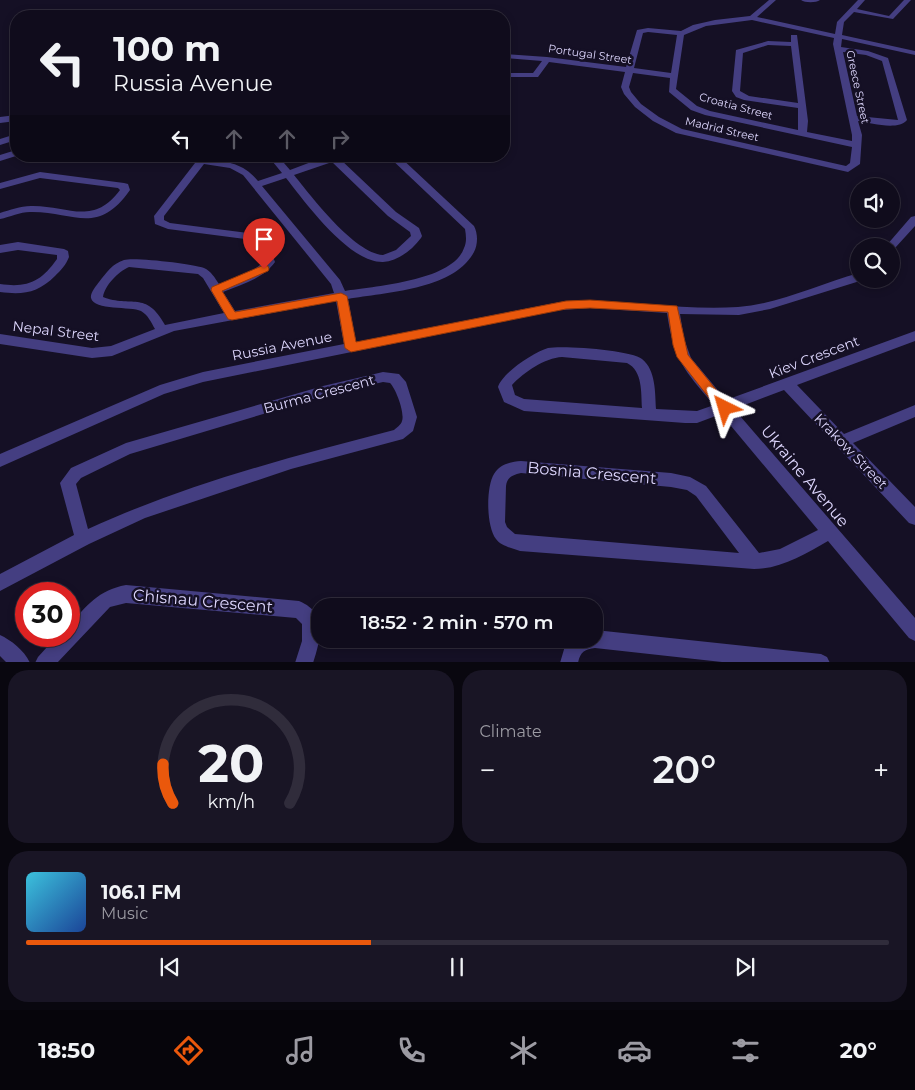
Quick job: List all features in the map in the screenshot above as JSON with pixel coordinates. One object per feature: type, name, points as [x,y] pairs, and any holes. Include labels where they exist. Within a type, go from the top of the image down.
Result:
[{"type":"street","points":[[752,18],[773,0]]},
{"type":"street","points":[[804,0],[817,0]]},
{"type":"street","name":"Greece Street","points":[[848,169],[855,164],[857,146],[854,118],[838,49],[841,22],[862,0]]},
{"type":"street","points":[[852,10],[891,18],[908,0]]},
{"type":"street","points":[[630,70],[641,31],[681,33],[730,19],[752,18],[915,52]]},
{"type":"street","points":[[798,28],[794,34],[794,44],[804,122],[802,134]]},
{"type":"street","name":"Croatia Street","points":[[681,33],[673,76],[673,92],[697,109],[857,146]]},
{"type":"street","points":[[794,44],[770,43],[739,52],[736,91],[739,95],[747,98],[802,106]]},
{"type":"street","points":[[838,49],[868,53],[885,60],[903,120],[894,123],[854,118]]},
{"type":"street","name":"Portugal Street","points":[[510,56],[547,59],[673,76]]},
{"type":"street","points":[[510,75],[535,75],[547,59]]},
{"type":"street","name":"Madrid Street","points":[[630,70],[625,89],[626,94],[660,122],[672,128],[848,169]]},
{"type":"street","points":[[201,162],[159,216],[159,222],[168,226],[248,236],[260,246],[269,262],[259,272],[216,290]]},
{"type":"street","points":[[220,162],[236,166],[257,185],[332,278],[341,296],[351,348]]},
{"type":"street","points":[[278,162],[331,224],[353,246],[376,258],[387,258],[395,255],[415,239],[416,232],[395,217],[340,162]]},
{"type":"street","points":[[257,185],[286,172],[319,162]]},
{"type":"street","name":"Nepal Street","points":[[0,339],[100,353],[117,349],[162,330],[436,278],[452,271],[465,258],[469,250],[472,233],[467,224],[400,162]]},
{"type":"street","points":[[0,186],[40,175],[118,185],[125,188],[124,192],[109,209],[97,215],[34,208],[0,216]]},
{"type":"street","points":[[898,238],[915,219]]},
{"type":"street","points":[[0,249],[18,246],[64,254],[59,265],[36,287],[20,290],[0,288]]},
{"type":"street","points":[[162,330],[148,310],[98,299],[98,292],[116,268],[123,264],[134,262],[197,270],[207,275],[232,316]]},
{"type":"street","name":"Russia Avenue","points":[[0,461],[174,384],[203,376],[566,305],[590,304],[714,312],[749,310],[850,280]]},
{"type":"street","name":"Ukraine Avenue","points":[[673,309],[683,357],[915,632]]},
{"type":"street","name":"Kiev Crescent","points":[[649,415],[643,369],[638,362],[629,358],[552,352],[514,374],[504,387],[512,401],[524,405],[649,415],[695,417],[725,408],[915,336]]},
{"type":"street","name":"Burma Crescent","points":[[0,583],[83,539],[141,512],[291,463],[398,435],[408,427],[410,422],[401,386],[394,378],[383,377],[323,391],[137,446],[100,460],[76,473],[68,483],[83,539]]},
{"type":"street","name":"Krakow Street","points":[[787,384],[915,518]]},
{"type":"street","points":[[842,441],[915,411]]},
{"type":"street","name":"Bosnia Crescent","points":[[755,561],[706,498],[690,484],[670,480],[521,467],[509,469],[500,477],[496,523],[500,532],[513,541],[755,561],[773,559],[830,532]]},
{"type":"street","name":"Chisnau Crescent","points":[[44,662],[104,601],[114,596],[126,594],[299,610],[308,615],[312,625],[312,634],[304,662]]},
{"type":"street","points":[[569,662],[570,654],[578,643],[595,640],[821,662]]},
{"type":"street","points":[[0,644],[21,662]]},
{"type":"route","points":[[264,269],[216,290],[232,316],[341,296],[351,348],[566,305],[590,304],[673,309],[683,357],[725,408]]}]
